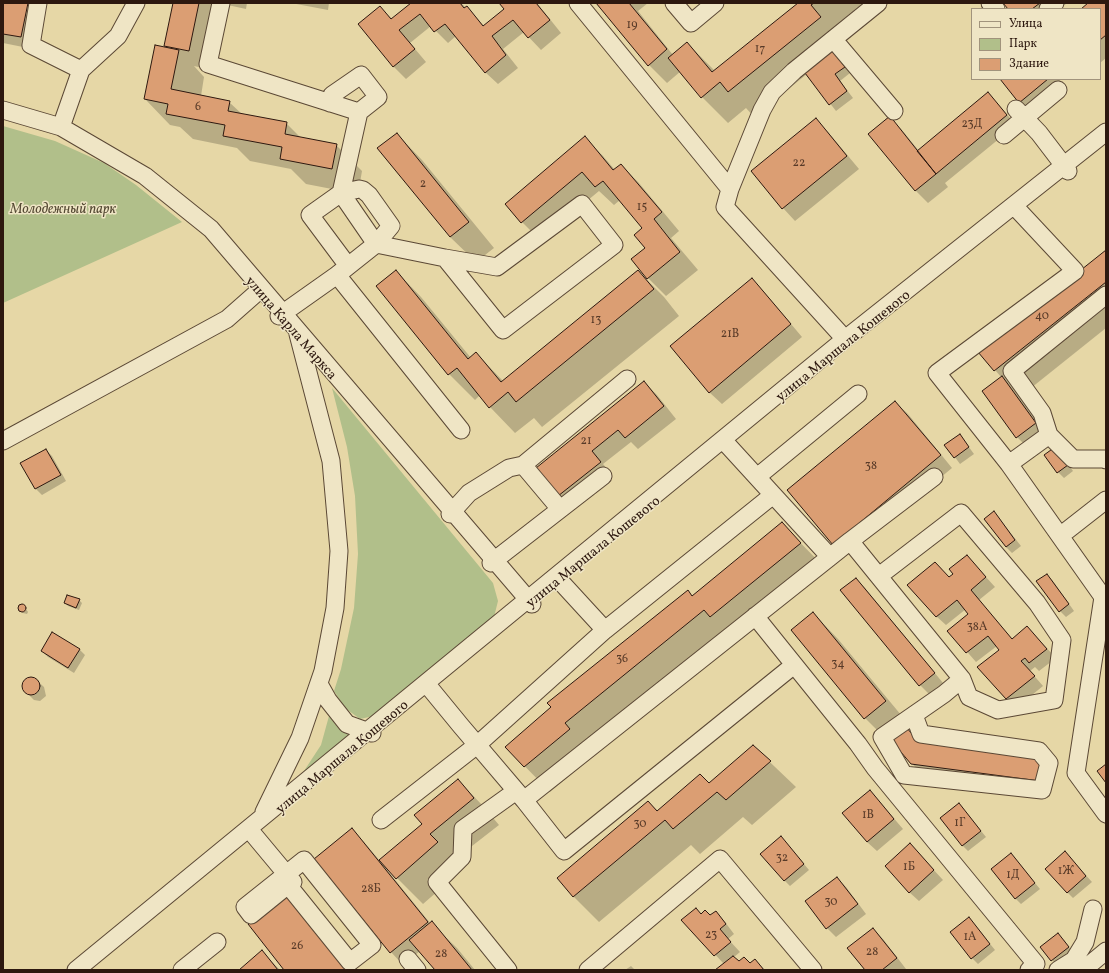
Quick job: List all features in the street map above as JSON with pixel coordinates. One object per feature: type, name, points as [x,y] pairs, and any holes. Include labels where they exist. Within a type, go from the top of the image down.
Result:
[{"type":"street","points":[[38,3],[31,46],[82,70]]},
{"type":"street","points":[[61,127],[82,70],[118,36],[136,3]]},
{"type":"street","points":[[221,3],[208,64],[359,112]]},
{"type":"street","points":[[578,3],[730,189]]},
{"type":"street","points":[[674,3],[691,23],[715,3]]},
{"type":"street","points":[[846,339],[725,206],[730,189],[762,110],[772,92],[794,71],[878,3]]},
{"type":"street","points":[[834,40],[894,111]]},
{"type":"street","points":[[330,103],[332,95],[360,75],[378,97],[359,112],[341,193],[376,244],[497,268],[582,204],[614,245],[503,330],[445,258]]},
{"type":"street","points":[[1004,135],[1020,113],[1058,90]]},
{"type":"street","points":[[3,110],[61,127],[145,176],[211,229],[260,290],[227,319],[3,441]]},
{"type":"street","points":[[1020,113],[1039,133],[1066,169]]},
{"type":"street","name":"улица Карла Маркса","points":[[3,116],[57,131],[143,181],[209,233],[299,335],[528,603]]},
{"type":"street","points":[[318,684],[328,700],[347,724],[369,732],[725,442],[846,339],[1066,169],[1106,132]]},
{"type":"street","name":"улица Маршала Кошевого","points":[[85,970],[258,827],[369,732],[429,687],[528,603],[560,581],[725,442],[849,342],[1018,210],[1066,169],[1106,141]]},
{"type":"street","points":[[407,250],[369,195],[363,190],[359,189],[341,193],[310,215],[343,270],[461,430]]},
{"type":"street","points":[[1018,210],[1074,271],[937,373],[1009,464],[1103,597],[1076,773],[1106,814]]},
{"type":"street","points":[[281,315],[376,244],[391,226]]},
{"type":"street","points":[[1106,295],[1012,371],[1042,413],[1048,435],[1073,459],[1106,460]]},
{"type":"street","points":[[289,880],[304,860],[372,945],[350,962],[289,880],[258,827],[300,738],[323,671],[335,608],[339,551],[331,461],[299,335]]},
{"type":"street","points":[[451,513],[469,493],[509,468],[523,465],[627,379]]},
{"type":"street","points":[[757,477],[858,394]]},
{"type":"street","points":[[1009,464],[1048,435]]},
{"type":"street","points":[[725,442],[830,557]]},
{"type":"street","points":[[523,465],[560,509]]},
{"type":"street","points":[[493,562],[603,476]]},
{"type":"street","points":[[508,970],[437,882],[462,856],[463,829],[520,795],[934,477]]},
{"type":"street","points":[[381,820],[477,745],[605,630],[773,495]]},
{"type":"street","points":[[1060,536],[1106,500]]},
{"type":"street","points":[[850,541],[962,679],[970,698],[998,710],[1054,700],[1062,640],[1037,603],[961,513],[879,576]]},
{"type":"street","points":[[560,581],[605,630]]},
{"type":"street","points":[[1101,614],[1102,625],[1106,634]]},
{"type":"street","points":[[755,616],[858,744],[875,768],[1032,967]]},
{"type":"street","points":[[429,687],[520,795],[564,852],[794,665]]},
{"type":"street","points":[[914,715],[921,734],[1039,751],[1049,763],[1042,790],[904,775],[882,737],[944,694],[962,679]]},
{"type":"street","points":[[588,970],[720,858],[812,970]]},
{"type":"street","points":[[1058,970],[1074,960],[1085,942],[1093,909]]},
{"type":"street","points":[[182,970],[217,942]]},
{"type":"street","points":[[1083,970],[1106,951]]},
{"type":"green space","name":"Молодежный парк","points":[[3,126],[55,141],[104,163],[136,185],[182,222],[3,303]]},
{"type":"green space","points":[[332,388],[493,583],[498,601],[494,617],[378,715],[360,719],[345,708],[334,691],[341,669],[354,608],[358,554],[355,496],[347,447]]},
{"type":"green space","points":[[329,716],[339,729],[350,734],[302,774],[321,745]]},
{"type":"building","points":[[3,3],[28,3],[21,37],[3,34]]},
{"type":"building","points":[[173,3],[199,3],[189,51],[164,46]]},
{"type":"building","points":[[411,3],[460,3],[464,8],[467,6],[483,26],[504,9],[499,3],[536,3],[550,20],[528,38],[513,20],[492,36],[506,55],[485,73],[445,24],[434,32],[420,14],[399,30],[415,49],[393,67],[358,24],[380,6],[391,19]]},
{"type":"building","points":[[596,3],[629,3],[667,49],[648,66]]},
{"type":"building","points":[[798,3],[814,3],[811,5],[821,17],[728,92],[720,82],[701,98],[668,58],[687,42],[712,72]]},
{"type":"building","points":[[1003,3],[1040,3],[1033,8],[1007,8]]},
{"type":"building","points":[[1088,3],[1106,3],[1106,35],[1101,39],[1101,8],[1082,8]]},
{"type":"building","points":[[155,45],[179,50],[171,89],[230,101],[228,111],[287,122],[285,134],[337,144],[332,169],[280,159],[282,147],[223,136],[225,125],[166,114],[168,104],[144,99]]},
{"type":"building","points":[[830,48],[845,67],[835,74],[847,91],[829,105],[802,69]]},
{"type":"building","points":[[1001,80],[1047,80],[1019,103]]},
{"type":"building","points":[[988,92],[1007,115],[936,174],[917,151]]},
{"type":"building","points":[[890,116],[936,174],[915,191],[868,134]]},
{"type":"building","points":[[816,118],[847,156],[782,209],[751,171]]},
{"type":"building","points":[[397,133],[469,222],[450,237],[377,148]]},
{"type":"building","points":[[585,136],[613,170],[621,164],[662,212],[654,219],[680,252],[647,279],[631,259],[645,248],[634,235],[642,228],[603,181],[595,187],[582,172],[521,223],[505,204]]},
{"type":"building","points":[[1106,250],[1106,282],[994,371],[978,352]]},
{"type":"building","points":[[396,270],[468,359],[476,352],[501,382],[638,270],[654,289],[516,402],[508,392],[489,408],[457,368],[448,375],[376,286]]},
{"type":"building","points":[[752,278],[791,324],[709,393],[670,346]]},
{"type":"building","points":[[1002,376],[1036,423],[1016,438],[982,391]]},
{"type":"building","points":[[644,381],[664,406],[625,438],[618,430],[592,451],[601,462],[558,496],[536,468]]},
{"type":"building","points":[[895,401],[941,455],[833,545],[787,490]]},
{"type":"building","points":[[960,434],[969,447],[954,458],[944,445]]},
{"type":"building","points":[[1055,447],[1068,465],[1057,473],[1044,455]]},
{"type":"building","points":[[46,449],[61,475],[35,489],[20,463]]},
{"type":"building","points":[[994,511],[1015,540],[1006,547],[984,519]]},
{"type":"building","points":[[782,522],[801,543],[710,617],[704,610],[565,723],[570,729],[524,767],[505,747],[551,707],[547,703],[688,590],[692,596]]},
{"type":"building","points":[[967,555],[986,577],[971,590],[1012,639],[1027,626],[1047,649],[1029,663],[1025,658],[1021,661],[1035,676],[1006,699],[977,667],[999,650],[988,636],[966,653],[947,631],[968,614],[957,600],[936,617],[907,585],[935,562],[949,577],[953,574],[949,569]]},
{"type":"building","points":[[1047,574],[1069,604],[1059,612],[1036,581]]},
{"type":"building","points":[[856,578],[935,673],[919,686],[840,590]]},
{"type":"building","points":[[67,595],[80,599],[76,608],[64,603]]},
{"type":"building","points":[[20,604],[24,604],[26,608],[24,612],[20,612],[18,610],[18,606]]},
{"type":"building","points":[[813,612],[886,701],[864,719],[791,630]]},
{"type":"building","points":[[52,632],[80,649],[68,668],[41,651]]},
{"type":"building","points":[[27,677],[35,677],[40,682],[38,693],[35,695],[27,695],[22,690],[22,682]]},
{"type":"building","points":[[906,727],[919,742],[1043,759],[1040,781],[911,764],[890,739]]},
{"type":"building","points":[[753,745],[771,761],[726,800],[717,792],[673,829],[665,820],[573,897],[557,878],[648,801],[657,811],[700,774],[709,783]]},
{"type":"building","points":[[1106,764],[1106,783],[1097,771]]},
{"type":"building","points":[[458,779],[474,798],[430,834],[438,842],[396,879],[379,860],[422,824],[414,815]]},
{"type":"building","points":[[870,790],[894,819],[867,842],[842,813]]},
{"type":"building","points":[[959,803],[981,831],[962,846],[940,818]]},
{"type":"building","points":[[352,828],[428,922],[390,953],[314,859]]},
{"type":"building","points":[[781,836],[804,864],[784,881],[760,854]]},
{"type":"building","points":[[910,843],[934,870],[909,893],[885,866]]},
{"type":"building","points":[[1065,851],[1086,876],[1067,893],[1045,869]]},
{"type":"building","points":[[1011,853],[1035,883],[1015,899],[991,869]]},
{"type":"building","points":[[837,877],[858,904],[826,929],[805,901]]},
{"type":"building","points":[[287,894],[346,970],[284,970],[248,924]]},
{"type":"building","points":[[696,908],[701,914],[705,910],[710,915],[716,911],[726,924],[720,929],[731,942],[714,956],[681,920]]},
{"type":"building","points":[[969,917],[990,944],[971,959],[950,932]]},
{"type":"building","points":[[432,921],[472,970],[435,970],[409,940]]},
{"type":"building","points":[[873,928],[897,958],[882,970],[865,970],[847,948]]},
{"type":"building","points":[[1058,933],[1069,947],[1051,961],[1040,947]]},
{"type":"building","points":[[262,950],[278,970],[239,970]]},
{"type":"building","points":[[733,956],[739,961],[744,957],[750,963],[755,959],[764,970],[715,970]]}]
